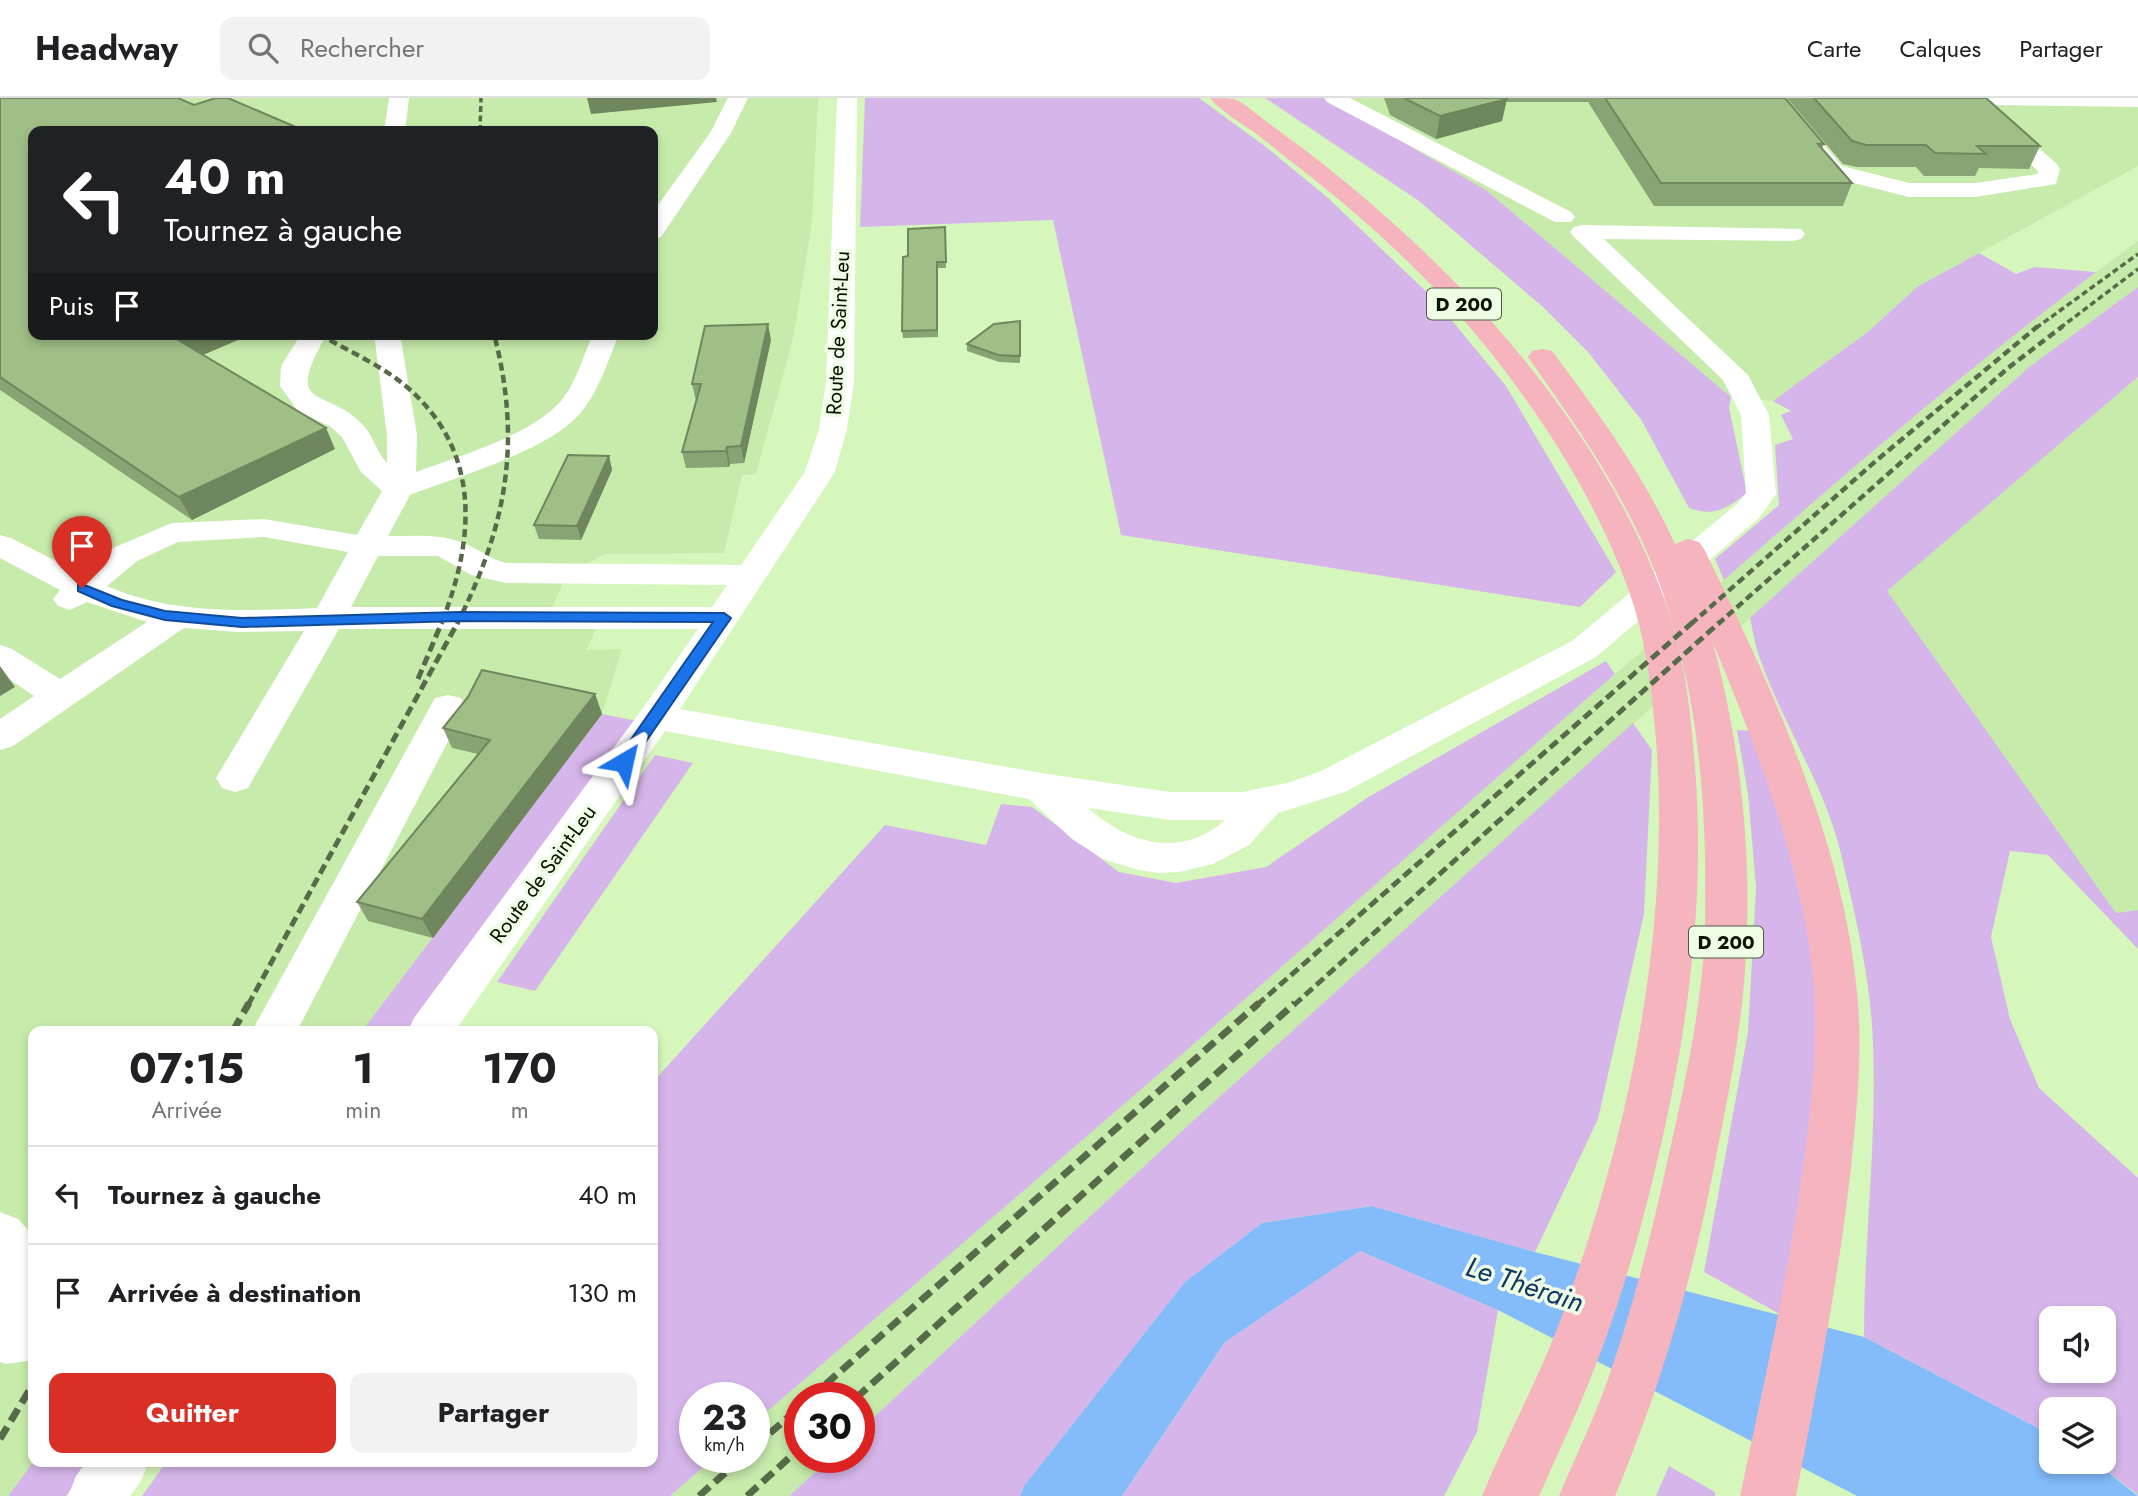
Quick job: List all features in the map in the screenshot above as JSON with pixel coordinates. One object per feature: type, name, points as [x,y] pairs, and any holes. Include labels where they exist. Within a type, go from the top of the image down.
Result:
[{"type":"main road","name":"D 200","points":[[1220,98],[1300,156],[1371,214],[1477,317],[1542,397],[1601,496],[1661,554]]},
{"type":"main road","name":"D 200","points":[[1248,98],[1318,148],[1385,201],[1465,275],[1521,334],[1576,400],[1607,447],[1661,554],[1693,632],[1718,754],[1724,817],[1727,927],[1713,1052],[1673,1248],[1640,1362],[1587,1496]]},
{"type":"main road","name":"D 200","points":[[1514,1486],[1547,1420],[1583,1331],[1629,1178],[1664,1031],[1679,905],[1680,834],[1674,734],[1654,618],[1661,554]]},
{"type":"main road","points":[[1661,554],[1761,717],[1807,842],[1833,969],[1837,1045],[1835,1090],[1817,1244],[1787,1410],[1768,1496]]},
{"type":"street","points":[[396,126],[400,98]]},
{"type":"street","points":[[658,223],[716,139],[738,98]]},
{"type":"street","name":"Route de Saint-Leu","points":[[434,1026],[656,717],[817,477],[833,429],[841,358],[847,98]]},
{"type":"street","points":[[1334,98],[1518,191],[1563,217]]},
{"type":"street","points":[[1773,98],[1834,171],[1909,190],[1976,190],[2048,179],[2049,169],[1969,99]]},
{"type":"street","points":[[1969,99],[2138,101]]},
{"type":"street","points":[[656,717],[1041,787],[1170,806],[1219,808],[1264,803],[1311,790],[1349,775],[1552,668],[1601,636],[1757,502],[1761,485],[1755,415],[1751,403],[1734,376],[1582,232],[1793,234]]},
{"type":"street","points":[[311,340],[293,373],[293,386],[297,393],[309,405],[341,421],[354,432],[372,466],[398,489]]},
{"type":"street","points":[[388,340],[402,435],[398,489]]},
{"type":"street","points":[[235,778],[323,628],[398,489],[417,469],[422,454],[408,340]]},
{"type":"street","points":[[398,489],[536,433],[563,416],[577,398],[603,340]]},
{"type":"street","points":[[76,594],[126,554],[172,533],[264,528],[367,546],[440,546],[456,551],[483,568],[506,573],[752,575]]},
{"type":"street","points":[[0,545],[130,625],[167,624],[197,636],[323,628],[592,633],[718,627]]},
{"type":"street","points":[[0,572],[76,594]]},
{"type":"street","points":[[0,737],[167,624]]},
{"type":"street","points":[[0,657],[61,697]]},
{"type":"street","points":[[277,1026],[448,707]]},
{"type":"street","points":[[1041,787],[1097,836],[1117,848],[1158,858],[1202,853],[1223,844],[1253,819],[1264,803]]},
{"type":"street","points":[[0,1236],[18,1254],[13,1337]]},
{"type":"street","points":[[96,1496],[117,1467]]},
{"type":"shaded area","points":[[0,98],[818,98],[812,223],[793,339],[756,474],[742,475],[724,553],[605,554],[567,574],[548,616],[598,625],[586,650],[622,649],[602,714],[366,1026],[28,1026],[30,1467],[8,1496],[0,1496]]},
{"type":"shaded area","points":[[865,98],[1199,98],[1266,147],[1327,197],[1435,300],[1506,386],[1616,572],[1580,607],[1121,535],[1053,220],[860,227]]},
{"type":"shaded area","points":[[1265,98],[1326,98],[1486,190],[1731,397],[1729,408],[1747,493],[1720,510],[1706,512],[1689,508],[1642,421],[1588,352],[1543,307],[1419,201]]},
{"type":"shaded area","points":[[1326,98],[2138,98],[2138,166],[1917,287],[1869,331],[1773,401],[1731,397],[1486,190]]},
{"type":"shaded area","points":[[2138,241],[2138,287],[2028,368],[1195,1119],[875,1416],[875,1382],[801,1382],[1888,437],[2033,319]]},
{"type":"shaded area","points":[[1979,253],[2016,274],[2035,267],[2096,272],[2000,346],[1907,423],[1724,580],[1715,559],[1779,505],[1775,445],[1793,439],[1781,415],[1791,411],[1773,401],[1869,331],[1917,287]]},
{"type":"shaded area","points":[[2138,287],[2138,377],[1887,591],[2116,913],[2138,910],[2138,949],[2048,855],[2010,851],[1991,937],[2010,1019],[2039,1088],[2138,1178],[2138,1495],[2111,1474],[2116,1474],[2116,1397],[2039,1397],[2039,1429],[1864,1337],[1874,1081],[1872,1020],[1866,971],[1833,825],[1769,683],[1758,654],[1750,618],[2028,368]]},
{"type":"shaded area","points":[[2138,377],[2138,910],[2116,913],[1886,591]]},
{"type":"shaded area","points":[[1606,661],[1615,674],[1189,1048],[802,1382],[784,1382],[784,1397],[770,1409],[770,1382],[679,1382],[679,1473],[697,1473],[670,1496],[142,1496],[163,1467],[658,1467],[658,1076],[885,825],[986,845],[1001,804],[1032,807],[1119,872],[1176,883],[1266,867],[1367,798]]},
{"type":"shaded area","points":[[602,714],[637,721],[413,1026],[366,1026]]},
{"type":"shaded area","points":[[1633,723],[1652,750],[1644,914],[1598,1119],[1535,1252],[1372,1206],[1262,1223],[1185,1282],[1024,1486],[1020,1496],[789,1496],[814,1473],[875,1473],[875,1416],[1195,1119]]},
{"type":"shaded area","points":[[1737,730],[1753,731],[1774,787],[1815,958],[1819,1052],[1783,1316],[1704,1272],[1748,1032],[1756,887],[1748,794]]},
{"type":"shaded area","points":[[655,755],[693,763],[535,991],[497,982]]},
{"type":"shaded area","points":[[1360,1251],[1498,1310],[1477,1432],[1444,1496],[1122,1496],[1225,1342]]},
{"type":"shaded area","points":[[784,1397],[784,1473],[814,1473],[789,1496],[670,1496],[697,1473],[770,1473],[770,1409]]},
{"type":"shaded area","points":[[1669,1466],[1715,1492],[1715,1496],[1656,1496]]},
{"type":"shaded area","points":[[30,1467],[87,1467],[66,1496],[8,1496]]},
{"type":"water","name":"Le Thérain","points":[[1372,1206],[1535,1252],[1864,1337],[2039,1429],[2039,1474],[2110,1474],[2138,1496],[1857,1496],[1498,1310],[1360,1251],[1225,1342],[1122,1496],[1020,1496],[1024,1486],[1185,1282],[1262,1223]]},
{"type":"building","points":[[0,98],[178,98],[194,105],[216,98],[228,98],[293,126],[28,126],[28,340],[178,340],[326,428],[179,497],[0,377]]},
{"type":"building","points":[[1404,98],[1506,98],[1507,99],[1440,116]]},
{"type":"building","points":[[1605,98],[1785,98],[1824,144],[1818,144],[1852,183],[1661,183]]},
{"type":"building","points":[[1814,98],[1986,98],[2040,146],[1977,146],[1986,154],[1935,153],[1926,145],[1866,145],[1852,141]]},
{"type":"building","points":[[945,227],[946,262],[937,262],[937,330],[902,331],[903,257],[908,256],[908,229]]},
{"type":"building","points":[[1020,321],[1020,356],[998,355],[967,344],[994,324]]},
{"type":"building","points":[[768,324],[741,446],[727,447],[726,451],[682,452],[701,384],[692,384],[705,326]]},
{"type":"building","points":[[568,455],[609,456],[577,526],[534,525]]},
{"type":"building","points":[[482,670],[595,694],[422,919],[357,902],[490,740],[443,728],[468,697]]},
{"type":"railway","points":[[480,126],[481,98]]},
{"type":"railway","points":[[2036,328],[2138,254]]},
{"type":"railway","points":[[2060,328],[2138,269]]},
{"type":"railway","points":[[1691,624],[1877,460],[2038,326]]},
{"type":"railway","points":[[1718,624],[2008,368],[2063,326]]},
{"type":"railway","points":[[330,340],[375,365],[407,387],[431,412],[449,440],[460,468],[465,498],[465,529],[461,561],[441,624]]},
{"type":"railway","points":[[458,623],[488,552],[505,482],[507,411],[495,340]]},
{"type":"railway","points":[[418,679],[442,622]]},
{"type":"railway","points":[[1257,1005],[1693,622]]},
{"type":"railway","points":[[1294,1005],[1720,622]]},
{"type":"railway","points":[[248,1005],[458,623]]},
{"type":"railway","points":[[236,1026],[249,1003]]},
{"type":"railway","points":[[828,1382],[1259,1003]]},
{"type":"railway","points":[[874,1382],[1295,1003]]},
{"type":"railway","points":[[0,1439],[28,1392]]},
{"type":"railway","points":[[770,1433],[784,1421]]},
{"type":"railway","points":[[747,1496],[784,1462]]},
{"type":"railway","points":[[699,1496],[725,1473]]},
{"type":"route","points":[[82,588],[117,603],[165,615],[242,623],[328,618],[460,616],[724,618],[624,762]]}]
